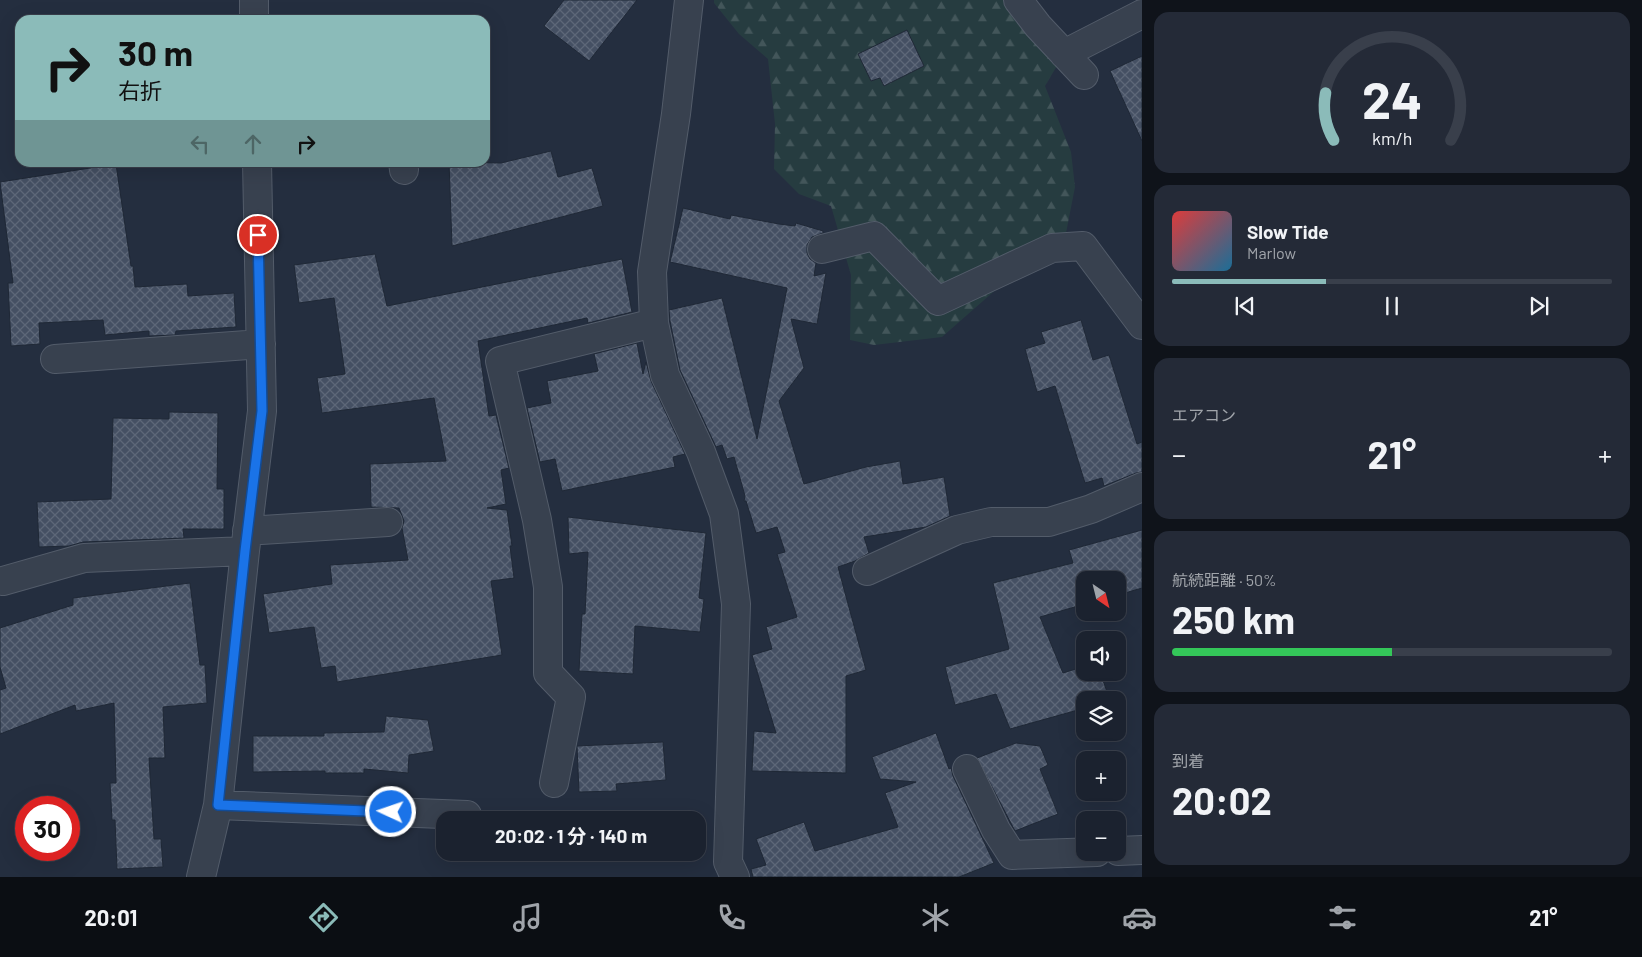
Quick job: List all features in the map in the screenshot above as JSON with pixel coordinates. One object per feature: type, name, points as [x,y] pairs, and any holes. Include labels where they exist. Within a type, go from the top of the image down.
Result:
[{"type":"street","points":[[254,0],[254,15]]},
{"type":"street","points":[[688,0],[676,114],[652,272],[654,323],[665,375],[701,452],[724,514],[736,604],[728,862],[735,877]]},
{"type":"street","points":[[1018,0],[1038,26],[1084,75]]},
{"type":"street","points":[[1064,54],[1142,14]]},
{"type":"street","points":[[201,877],[218,805],[262,411],[257,167]]},
{"type":"street","points":[[822,249],[874,236],[938,301],[1052,248],[1084,246],[1142,325]]},
{"type":"street","points":[[554,783],[571,697],[548,673],[548,587],[537,520],[500,361],[654,323]]},
{"type":"street","points":[[55,359],[261,344]]},
{"type":"street","points":[[867,571],[957,530],[991,522],[1049,522],[1091,509],[1142,487]]},
{"type":"street","points":[[3,581],[84,558],[246,541],[388,522]]},
{"type":"street","points":[[967,770],[996,830],[1012,855],[1076,853]]},
{"type":"street","points":[[218,805],[436,814]]},
{"type":"street","points":[[1126,851],[1142,850]]},
{"type":"green space","points":[[714,0],[1017,0],[1064,54],[1045,86],[1071,152],[1075,187],[1066,233],[1033,257],[942,337],[874,345],[850,340],[851,275],[831,206],[799,194],[774,169],[775,124],[768,59],[739,34],[714,3]]},
{"type":"building","points":[[564,0],[637,0],[589,61],[544,26]]},
{"type":"building","points":[[907,30],[924,66],[884,86],[880,78],[871,81],[858,54]]},
{"type":"building","points":[[1142,56],[1142,141],[1110,71]]},
{"type":"building","points":[[551,151],[558,177],[592,168],[603,206],[452,246],[449,167],[490,167],[490,163],[501,163]]},
{"type":"building","points":[[97,167],[116,167],[135,287],[187,284],[188,296],[234,293],[236,327],[176,331],[175,335],[149,336],[149,331],[105,335],[103,320],[39,323],[40,344],[11,346],[8,283],[13,283],[0,182]]},
{"type":"building","points":[[683,208],[730,219],[731,215],[795,226],[796,223],[823,231],[823,233],[812,237],[807,245],[807,253],[810,259],[816,263],[814,276],[826,273],[817,324],[791,319],[804,368],[779,401],[804,484],[866,467],[900,461],[903,484],[944,477],[950,516],[926,527],[864,537],[869,553],[855,561],[838,567],[866,670],[846,676],[846,773],[752,771],[754,731],[776,733],[752,655],[772,649],[766,627],[797,617],[777,554],[785,552],[777,527],[756,533],[746,501],[744,501],[745,496],[734,457],[727,459],[722,445],[716,447],[680,370],[669,310],[722,298],[757,439],[787,288],[670,262]]},
{"type":"building","points":[[375,254],[387,306],[622,259],[632,312],[588,323],[587,318],[478,341],[489,416],[496,415],[509,468],[501,470],[506,504],[487,508],[507,510],[512,546],[510,546],[514,578],[491,581],[502,655],[337,682],[335,666],[321,668],[314,627],[269,633],[263,594],[332,584],[330,565],[408,560],[402,528],[404,521],[399,508],[371,507],[370,464],[446,461],[434,398],[322,413],[317,378],[345,374],[334,298],[299,303],[294,265]]},
{"type":"building","points":[[1081,320],[1093,360],[1109,355],[1137,444],[1142,442],[1142,472],[1104,486],[1102,478],[1085,483],[1055,386],[1037,392],[1025,349],[1045,343],[1041,332]]},
{"type":"building","points":[[637,343],[643,374],[646,362],[651,381],[685,454],[673,457],[675,467],[562,491],[555,459],[540,462],[527,408],[551,403],[547,381],[598,371],[594,354]]},
{"type":"building","points":[[169,412],[218,413],[217,489],[224,489],[224,529],[183,529],[184,538],[83,542],[69,546],[39,547],[37,502],[111,499],[113,418],[169,419]]},
{"type":"building","points":[[568,517],[706,533],[699,598],[704,599],[700,632],[635,626],[633,674],[579,671],[582,614],[585,614],[588,552],[569,554]]},
{"type":"building","points":[[1142,530],[1142,588],[1126,593],[1126,571],[1076,571],[1076,607],[1040,617],[1063,673],[1076,669],[1076,681],[1103,681],[1107,691],[1076,691],[1076,711],[1010,729],[996,694],[955,705],[945,667],[1009,649],[993,583],[1073,563],[1069,550]]},
{"type":"building","points":[[190,583],[200,665],[205,665],[207,703],[163,707],[165,758],[149,758],[154,839],[161,839],[163,867],[117,869],[115,820],[112,820],[110,783],[116,783],[114,703],[76,711],[75,705],[0,734],[0,690],[6,688],[0,667],[0,628],[73,605],[73,598]]},
{"type":"building","points":[[386,716],[428,720],[434,751],[409,755],[408,773],[364,769],[364,773],[325,773],[325,771],[253,772],[253,736],[324,736],[324,733],[384,732]]},
{"type":"building","points":[[936,733],[949,769],[951,768],[994,863],[959,877],[753,877],[751,869],[766,865],[756,839],[804,822],[815,851],[898,827],[885,793],[916,782],[880,779],[872,757]]},
{"type":"building","points":[[663,742],[666,780],[616,784],[617,791],[579,792],[577,746]]},
{"type":"building","points":[[1016,743],[1040,746],[1048,765],[1040,769],[1058,814],[1015,831],[977,758]]},
{"type":"route","points":[[258,235],[262,411],[218,805],[391,812]]}]
